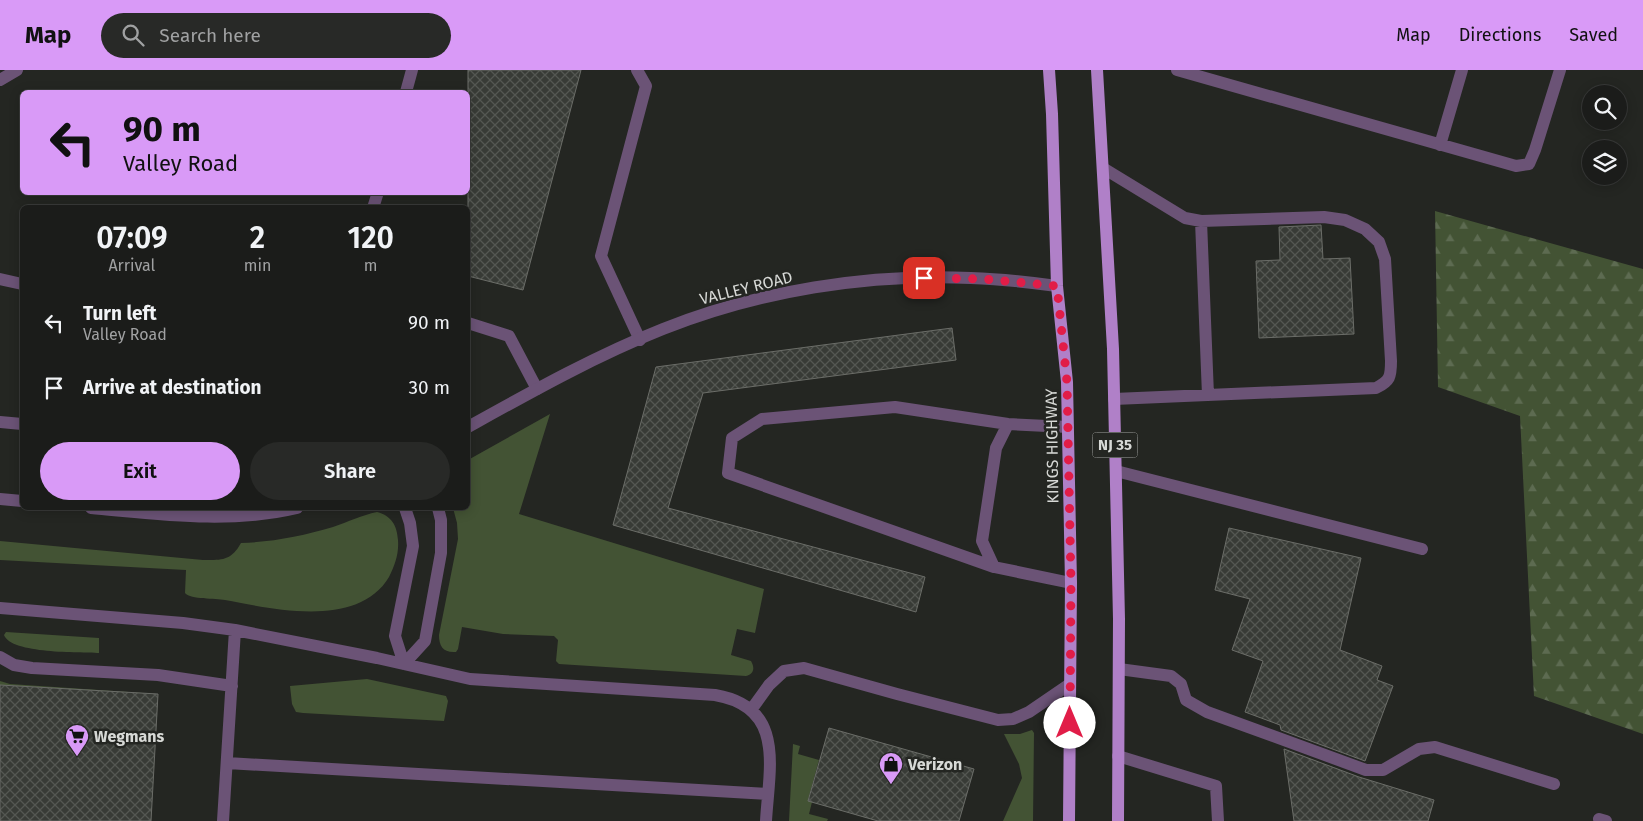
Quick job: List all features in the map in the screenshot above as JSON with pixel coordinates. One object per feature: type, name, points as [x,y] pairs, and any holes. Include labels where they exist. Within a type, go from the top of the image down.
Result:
[{"type":"main road","name":"KINGS HIGHWAY","points":[[1049,70],[1057,286],[1067,382],[1071,583],[1069,821]]},
{"type":"main road","name":"NJ 35","points":[[1097,70],[1113,349],[1119,619],[1118,821]]},
{"type":"street","points":[[0,80],[17,70]]},
{"type":"street","points":[[407,90],[412,70]]},
{"type":"street","points":[[637,70],[646,86],[601,256],[640,340]]},
{"type":"street","points":[[1176,70],[1516,166],[1529,164],[1560,70]]},
{"type":"street","points":[[1440,145],[1462,70]]},
{"type":"street","points":[[1103,168],[1185,218],[1201,222],[1324,216],[1345,220],[1365,229],[1379,242],[1385,259],[1391,361],[1391,374],[1386,383],[1376,388],[1114,398]]},
{"type":"street","points":[[1201,222],[1208,395]]},
{"type":"street","name":"VALLEY ROAD","points":[[470,426],[562,375],[664,329],[748,302],[836,285],[889,280],[969,278],[1013,280],[1057,286]]},
{"type":"street","points":[[0,279],[20,284]]},
{"type":"street","points":[[470,324],[509,336],[537,389]]},
{"type":"street","points":[[1068,427],[1008,424],[895,407],[762,419],[732,438],[728,473],[994,567],[1071,583]]},
{"type":"street","points":[[0,422],[20,424]]},
{"type":"street","points":[[994,567],[982,541],[996,448],[1008,424]]},
{"type":"street","points":[[1116,471],[1422,549]]},
{"type":"street","points":[[0,499],[20,501]]},
{"type":"street","points":[[116,510],[214,517],[259,515],[286,510]]},
{"type":"street","points":[[404,664],[395,636],[413,546],[410,523],[406,510]]},
{"type":"street","points":[[404,664],[425,641],[441,553],[441,520],[438,510]]},
{"type":"street","points":[[0,608],[183,623],[235,630],[378,658],[470,679],[715,695],[731,698],[752,710],[766,731],[770,746],[766,821]]},
{"type":"street","points":[[223,821],[235,630]]},
{"type":"street","points":[[0,657],[14,665],[32,668],[158,674],[232,686]]},
{"type":"street","points":[[752,710],[769,686],[784,671],[804,668],[998,720],[1013,719],[1029,712],[1070,684]]},
{"type":"street","points":[[1119,669],[1171,676],[1181,684],[1186,700],[1207,712],[1366,770],[1383,770],[1420,749],[1434,747],[1554,784]]},
{"type":"street","points":[[1118,756],[1216,786],[1218,821]]},
{"type":"street","points":[[227,763],[768,794]]},
{"type":"green space","points":[[1435,211],[1643,269],[1643,734],[1534,696],[1520,416],[1438,387]]},
{"type":"green space","points":[[550,414],[519,514],[764,589],[755,633],[737,629],[731,655],[751,661],[753,668],[751,674],[746,676],[559,664],[556,661],[558,640],[554,636],[503,634],[462,627],[456,652],[445,650],[440,642],[439,635],[458,539],[454,510],[470,510],[470,459]]},
{"type":"green space","points":[[377,512],[390,519],[396,530],[398,550],[393,568],[389,577],[375,593],[357,604],[336,610],[313,611],[267,608],[225,600],[192,597],[185,593],[186,570],[0,560],[0,541],[203,560],[221,559],[234,553],[241,543],[276,540],[310,533]]},
{"type":"green space","points":[[6,632],[99,638],[99,653],[32,649],[9,641],[4,635]]},
{"type":"green space","points":[[367,679],[446,696],[448,701],[444,721],[303,713],[296,712],[292,704],[290,686]]},
{"type":"green space","points":[[0,681],[10,684],[158,694],[0,685]]},
{"type":"green space","points":[[1032,730],[1034,733],[1033,821],[1003,821],[1022,778],[1019,764],[1004,734],[1020,734]]},
{"type":"green space","points":[[793,744],[800,746],[798,754],[819,760],[808,800],[812,802],[809,814],[828,819],[827,821],[789,821]]},
{"type":"building","points":[[468,70],[581,70],[523,290],[470,277],[470,205],[468,205],[468,195],[470,195],[470,90],[468,90]]},
{"type":"building","points":[[1321,225],[1323,259],[1350,258],[1354,334],[1259,338],[1256,261],[1280,260],[1279,227]]},
{"type":"building","points":[[952,328],[956,360],[703,393],[668,508],[925,577],[916,612],[613,525],[656,367]]},
{"type":"building","points":[[1229,528],[1361,558],[1340,650],[1382,666],[1377,680],[1393,686],[1365,761],[1281,730],[1280,725],[1245,712],[1263,661],[1232,650],[1250,599],[1215,590]]},
{"type":"building","name":"Wegmans","points":[[0,685],[158,694],[151,821],[0,821]]},
{"type":"building","name":"Verizon","points":[[829,728],[974,769],[959,821],[878,821],[808,801]]},
{"type":"building","points":[[1284,749],[1359,777],[1434,800],[1428,821],[1294,821]]},
{"type":"place","name":"Wegmans","points":[[77,757]]},
{"type":"place","name":"Verizon","points":[[891,785]]},
{"type":"route","points":[[924,278],[1013,280],[1057,286],[1067,382],[1071,583],[1070,723]]}]
